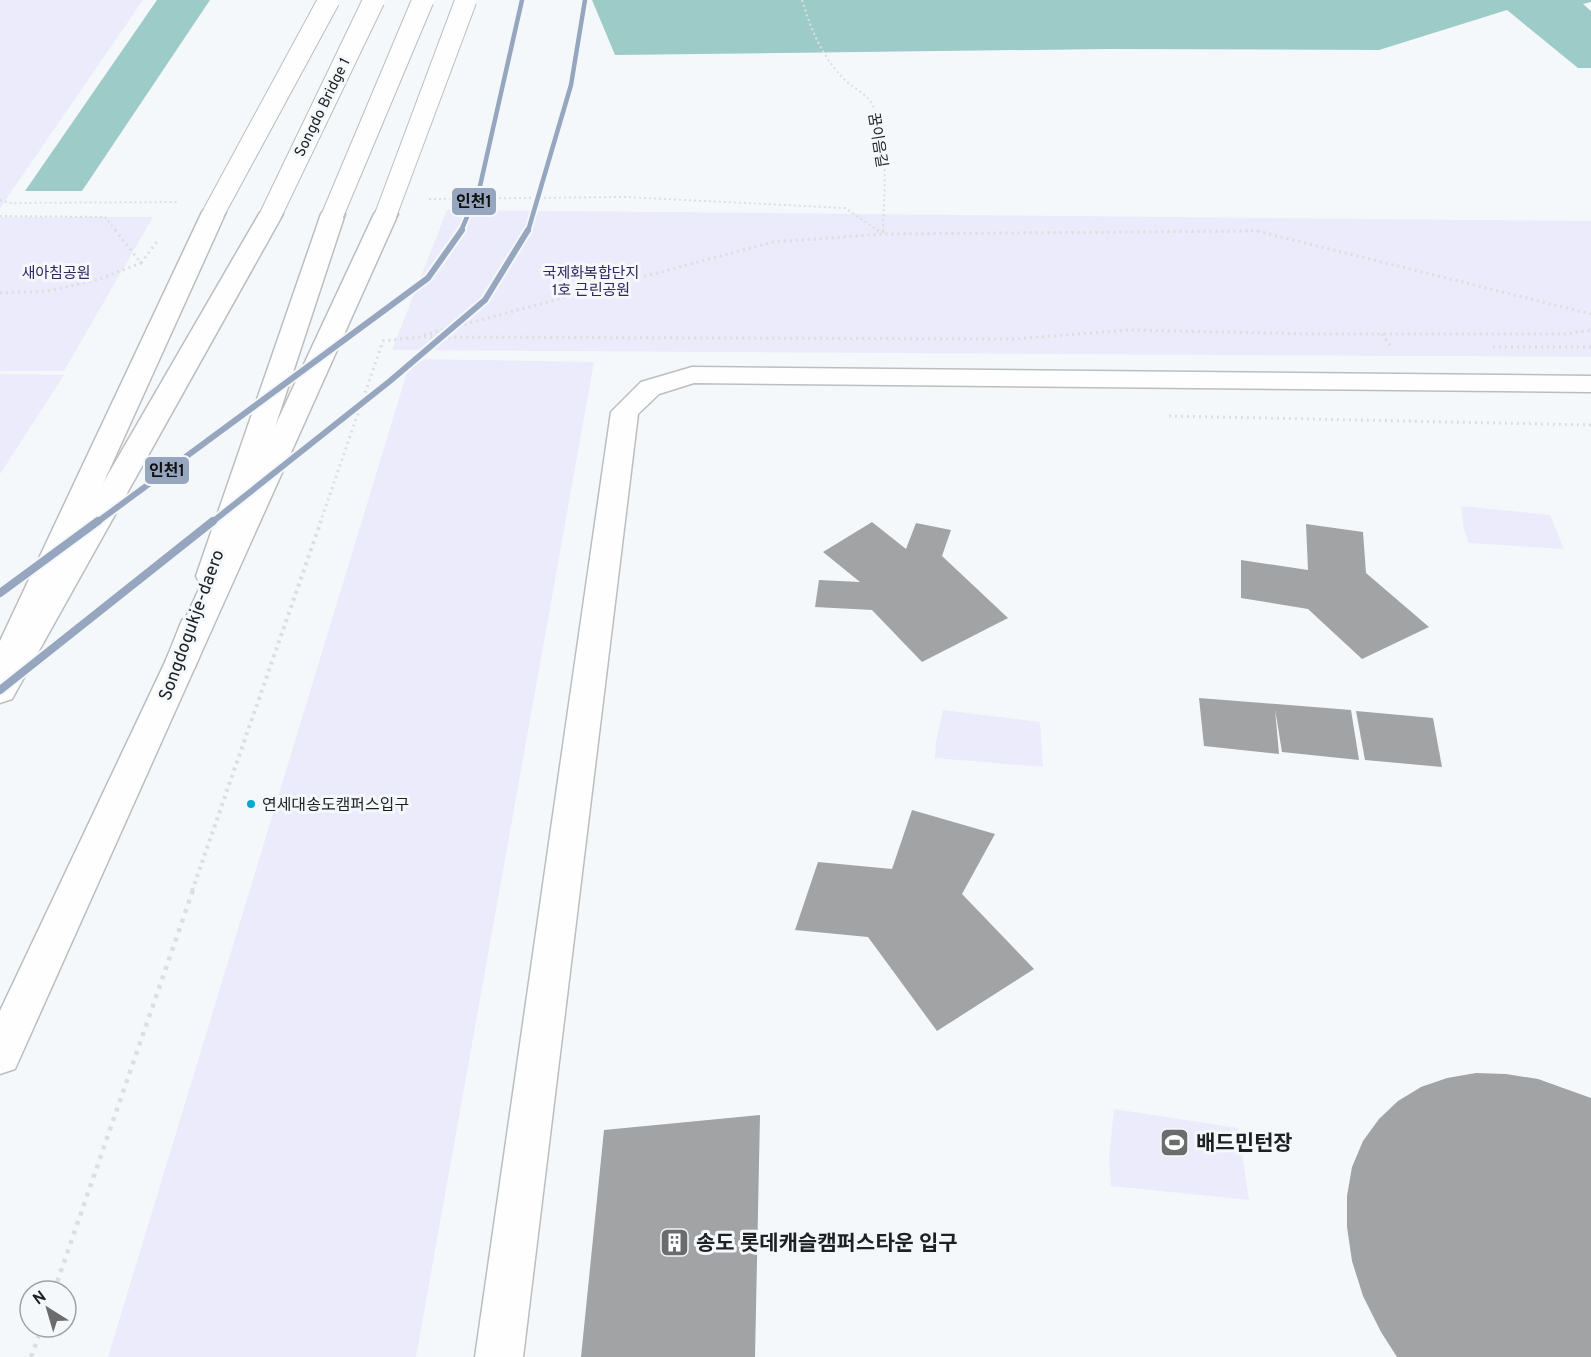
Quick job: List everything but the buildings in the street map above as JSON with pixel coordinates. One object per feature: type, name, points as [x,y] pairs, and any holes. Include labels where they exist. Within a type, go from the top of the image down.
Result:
[{"type":"main road","points":[[0,676],[214,212],[329,0]]},
{"type":"main road","name":"Songdo Bridge 1","points":[[0,690],[271,214],[374,0]]},
{"type":"main road","name":"Songdogukje-daero","points":[[0,1055],[182,660],[333,214],[423,0]]},
{"type":"main road","points":[[182,660],[386,214],[466,0]]},
{"type":"main road","points":[[500,1357],[625,412],[650,388],[692,375],[1591,384]]},
{"type":"path","name":"꿈이음길","points":[[802,0],[812,35],[826,60],[872,104],[879,125],[885,179],[883,234]]},
{"type":"path","points":[[494,199],[624,197],[845,208],[883,234]]},
{"type":"path","points":[[0,216],[105,216],[141,263]]},
{"type":"path","points":[[418,337],[773,242],[883,234],[1257,231],[1591,314]]},
{"type":"path","points":[[0,293],[48,291],[96,280],[141,263],[160,237]]},
{"type":"path","points":[[58,1279],[383,341],[418,337],[1014,339],[1129,330],[1382,334],[1564,334],[1591,330]]},
{"type":"path","points":[[1382,334],[1391,348],[1403,348]]},
{"type":"path","points":[[1485,347],[1591,347]]},
{"type":"path","points":[[31,1357],[38,1339]]},
{"type":"green space","points":[[0,0],[143,0],[0,208]]},
{"type":"green space","name":"국제화복합단지 1호 근린공원","points":[[447,210],[1591,221],[1591,357],[392,350]]},
{"type":"green space","name":"새아침공원","points":[[0,217],[153,217],[64,371],[0,371]]},
{"type":"green space","points":[[411,359],[594,362],[416,1357],[108,1357]]},
{"type":"green space","points":[[0,374],[64,375],[0,474]]},
{"type":"green space","points":[[1461,506],[1550,515],[1564,549],[1469,543],[1464,530]]},
{"type":"green space","points":[[943,710],[1040,722],[1043,767],[935,758]]},
{"type":"green space","name":"배드민턴장","points":[[1114,1109],[1238,1128],[1249,1200],[1111,1186],[1109,1158]]},
{"type":"water","points":[[157,0],[210,0],[82,191],[25,191]]},
{"type":"water","points":[[592,0],[1591,0],[1583,4],[1591,11],[1591,68],[1578,68],[1507,10],[1379,50],[1109,49],[615,55]]},
{"type":"transit line","name":"인천1","points":[[0,593],[428,278],[463,228],[480,186],[522,0]]},
{"type":"transit line","name":"인천1","points":[[0,690],[390,381],[485,300],[527,234],[571,85],[585,0]]},
{"type":"place","name":"연세대송도캠퍼스입구","points":[[251,804]]},
{"type":"place","name":"배드민턴장","points":[[1175,1143]]},
{"type":"place","name":"송도 롯데캐슬캠퍼스타운 입구","points":[[675,1243]]}]
